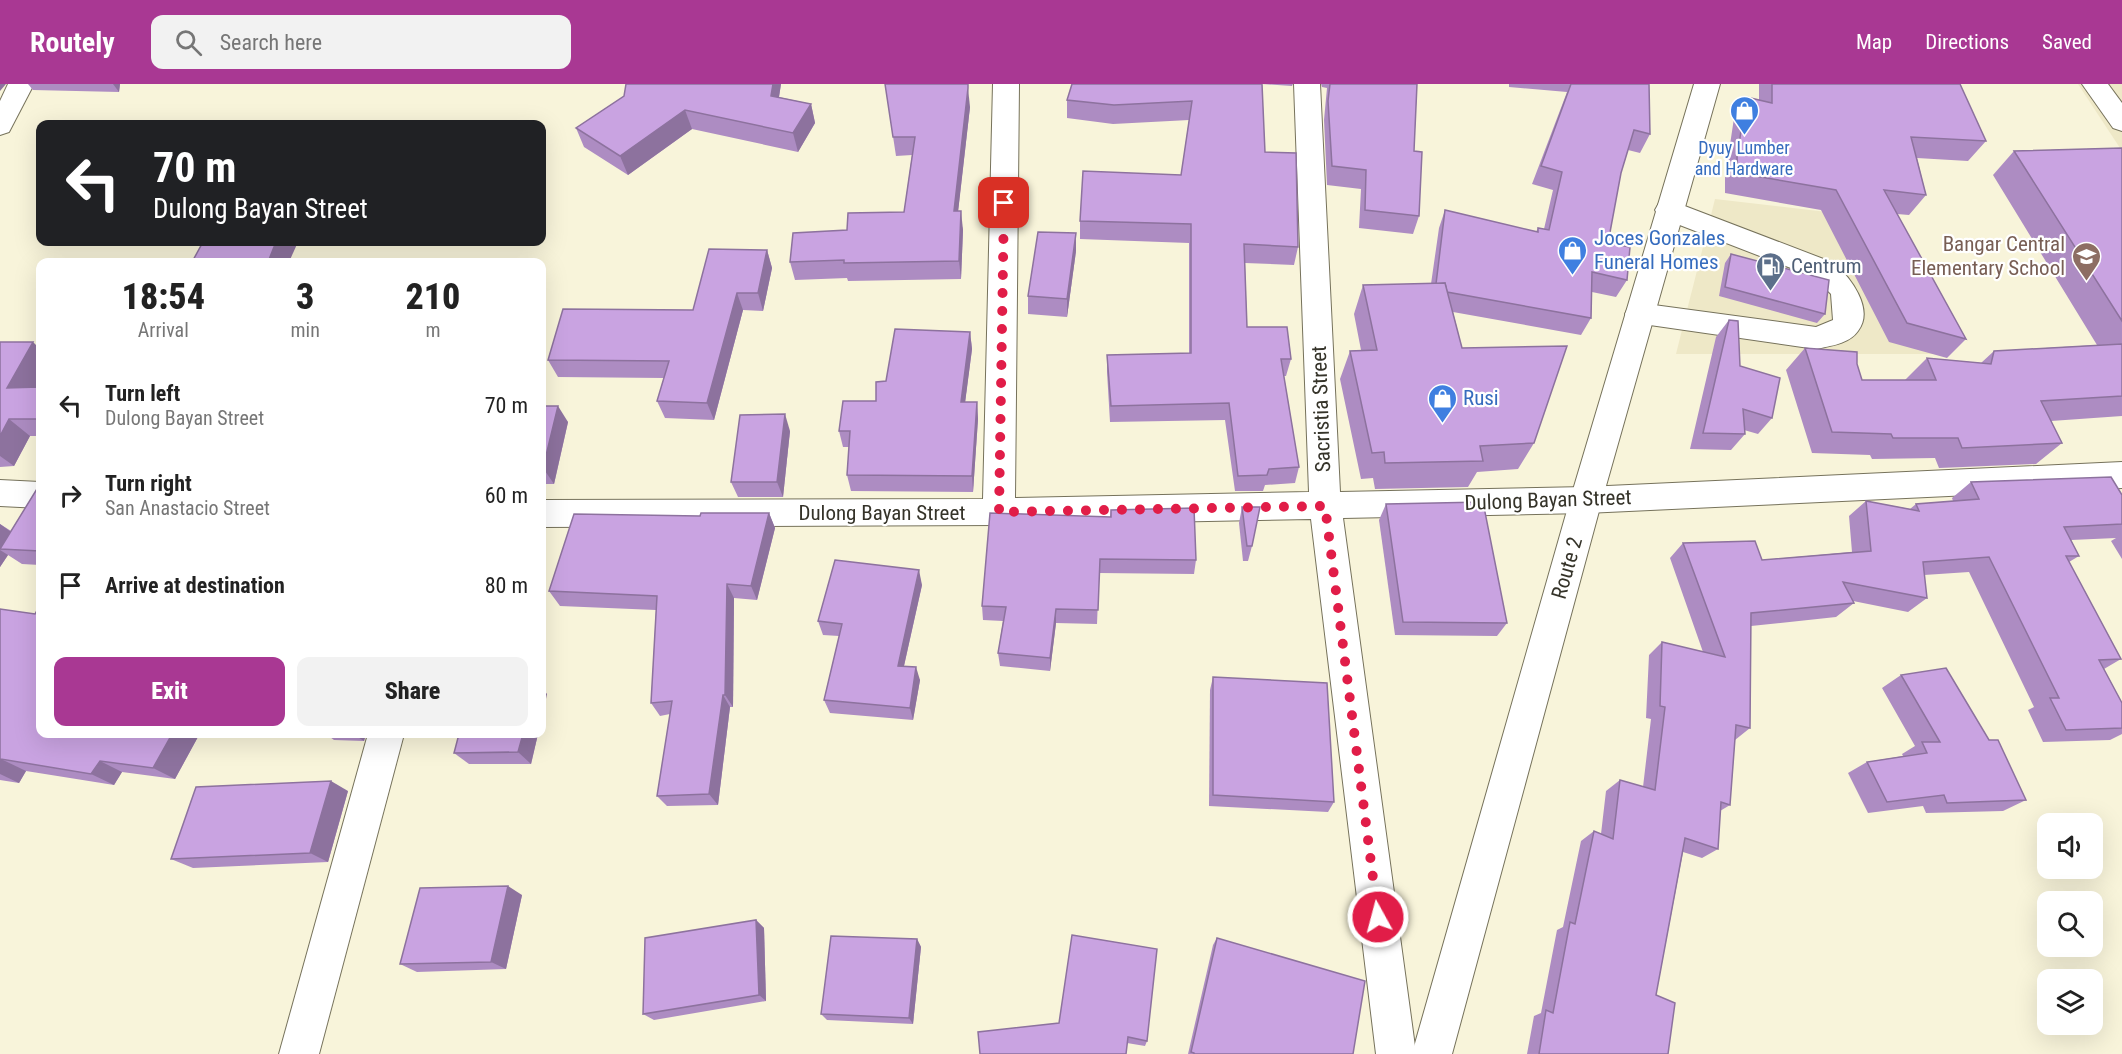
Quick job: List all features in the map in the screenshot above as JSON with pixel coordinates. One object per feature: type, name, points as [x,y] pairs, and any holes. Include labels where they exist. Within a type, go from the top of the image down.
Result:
[{"type":"main road","points":[[0,126],[21,84]]},
{"type":"main road","points":[[999,512],[1006,84]]},
{"type":"main road","name":"Sacristia Street","points":[[1307,84],[1325,506],[1396,1054]]},
{"type":"main road","name":"Route 2","points":[[1432,1054],[1586,500],[1707,84]]},
{"type":"main road","points":[[2095,84],[2122,122]]},
{"type":"main road","points":[[1640,314],[1816,338],[1833,334],[1847,324],[1849,302],[1841,285],[1824,270],[1669,210]]},
{"type":"main road","name":"Dulong Bayan Street","points":[[546,514],[999,512],[1586,500],[2122,475]]},
{"type":"main road","points":[[0,493],[36,495]]},
{"type":"main road","points":[[299,1054],[386,738]]},
{"type":"shaded area","points":[[2078,84],[2122,84],[2122,151]]},
{"type":"shaded area","points":[[1715,199],[1878,218],[1947,354],[1676,354]]},
{"type":"building","points":[[626,84],[773,84],[771,96],[811,104],[793,133],[685,110],[620,156],[576,128],[624,96]]},
{"type":"building","points":[[885,84],[968,84],[954,211],[961,211],[959,261],[790,262],[793,233],[847,230],[848,213],[904,212],[915,137],[893,137]]},
{"type":"building","points":[[1072,84],[1262,84],[1265,152],[1296,153],[1298,247],[1244,244],[1247,327],[1287,327],[1291,359],[1281,359],[1299,467],[1269,469],[1267,475],[1238,476],[1229,403],[1111,406],[1107,355],[1191,353],[1191,224],[1080,221],[1083,171],[1181,175],[1192,101],[1114,105],[1067,100]]},
{"type":"building","points":[[1330,84],[1417,84],[1414,151],[1422,152],[1419,216],[1365,210],[1366,170],[1332,166],[1328,101]]},
{"type":"building","points":[[1571,84],[1649,84],[1650,134],[1634,130],[1621,173],[1608,243],[1630,247],[1627,280],[1592,272],[1591,318],[1447,292],[1445,283],[1436,284],[1445,210],[1538,232],[1538,228],[1549,230],[1562,172],[1541,166]]},
{"type":"building","points":[[1772,84],[1960,84],[1986,141],[1911,137],[1926,195],[1884,190],[1966,339],[1907,323],[1836,190],[1738,173],[1737,158],[1746,97],[1772,103]]},
{"type":"building","points":[[2122,148],[2122,321],[2014,151]]},
{"type":"building","points":[[1038,232],[1076,233],[1067,299],[1028,296]]},
{"type":"building","points":[[201,246],[274,246],[270,258],[194,258]]},
{"type":"building","points":[[709,249],[767,250],[758,293],[737,293],[707,403],[657,401],[669,361],[548,360],[563,309],[693,310]]},
{"type":"building","name":"Centrum","points":[[1731,254],[1829,280],[1825,314],[1725,287]]},
{"type":"building","points":[[1445,283],[1462,348],[1567,346],[1534,443],[1480,446],[1483,461],[1385,463],[1384,452],[1372,453],[1350,351],[1377,350],[1363,285]]},
{"type":"building","points":[[1729,320],[1738,321],[1740,366],[1780,378],[1772,418],[1743,409],[1745,434],[1703,433]]},
{"type":"building","points":[[895,329],[970,332],[961,402],[977,402],[972,476],[847,475],[850,431],[839,431],[843,401],[876,401],[876,382],[886,381]]},
{"type":"building","points":[[0,342],[33,342],[7,388],[36,387],[36,419],[9,419],[0,436]]},
{"type":"building","points":[[2122,344],[2122,396],[2041,401],[2062,443],[1962,448],[1958,438],[1893,438],[1891,434],[1832,432],[1805,348],[1857,352],[1857,364],[1862,380],[1936,380],[1927,358],[1991,364],[1994,351]]},
{"type":"building","points":[[546,406],[558,406],[546,456]]},
{"type":"building","points":[[785,414],[777,482],[731,482],[740,415]]},
{"type":"building","points":[[2111,477],[2122,495],[2122,524],[2064,527],[2079,556],[2066,556],[2121,659],[2099,660],[2122,703],[2122,728],[2066,730],[2050,698],[2059,698],[1989,557],[1923,562],[1927,598],[1843,582],[1854,603],[1751,613],[1750,728],[1736,725],[1730,805],[1721,802],[1718,849],[1685,838],[1656,995],[1675,1003],[1668,1054],[1539,1054],[1546,1010],[1553,1013],[1570,922],[1575,924],[1594,831],[1613,839],[1620,780],[1655,790],[1665,707],[1660,706],[1662,642],[1725,657],[1683,543],[1755,541],[1762,560],[1871,551],[1866,501],[1919,511],[1916,504],[1979,499],[1971,482]]},
{"type":"building","points":[[36,490],[36,551],[0,549]]},
{"type":"building","points":[[1483,502],[1507,623],[1403,622],[1386,504]]},
{"type":"building","points":[[1242,507],[1260,507],[1252,546],[1247,546]]},
{"type":"building","points":[[1194,508],[1196,560],[1100,559],[1098,610],[1056,609],[1050,658],[998,653],[1006,607],[982,606],[990,513],[1111,517],[1111,510]]},
{"type":"building","points":[[701,513],[769,513],[751,586],[727,584],[725,695],[723,695],[709,794],[657,796],[672,701],[651,703],[657,596],[549,591],[574,514],[700,516]]},
{"type":"building","points":[[835,560],[919,570],[898,666],[916,667],[910,708],[824,700],[842,624],[818,621]]},
{"type":"building","points":[[0,609],[35,614],[36,612],[36,738],[170,738],[153,768],[100,761],[91,774],[1,759],[0,761]]},
{"type":"building","points":[[1946,668],[1989,740],[1998,740],[2026,800],[1947,803],[1944,795],[1887,802],[1867,762],[1927,753],[1922,742],[1940,742],[1901,675]]},
{"type":"building","points":[[1213,677],[1327,683],[1334,802],[1213,795]]},
{"type":"building","points":[[458,738],[522,738],[518,752],[454,753]]},
{"type":"building","points":[[331,781],[310,853],[171,859],[196,787]]},
{"type":"building","points":[[508,886],[491,962],[400,964],[420,888]]},
{"type":"building","points":[[756,920],[759,995],[643,1014],[645,938]]},
{"type":"building","points":[[1072,935],[1157,949],[1147,1041],[1128,1037],[1126,1054],[980,1054],[978,1032],[1059,1023]]},
{"type":"building","points":[[831,936],[917,939],[909,1018],[821,1014]]},
{"type":"building","points":[[1217,938],[1365,981],[1353,1054],[1194,1054],[1191,1052]]},
{"type":"place","name":"Dyuy Lumber and Hardware","points":[[1744,136]]},
{"type":"place","name":"Joces Gonzales Funeral Homes","points":[[1573,276]]},
{"type":"place","name":"Bangar Central Elementary School","points":[[2086,282]]},
{"type":"place","name":"Centrum","points":[[1770,292]]},
{"type":"place","name":"Rusi","points":[[1442,424]]},
{"type":"route","points":[[1004,203],[999,512],[1325,506],[1378,917]]}]
